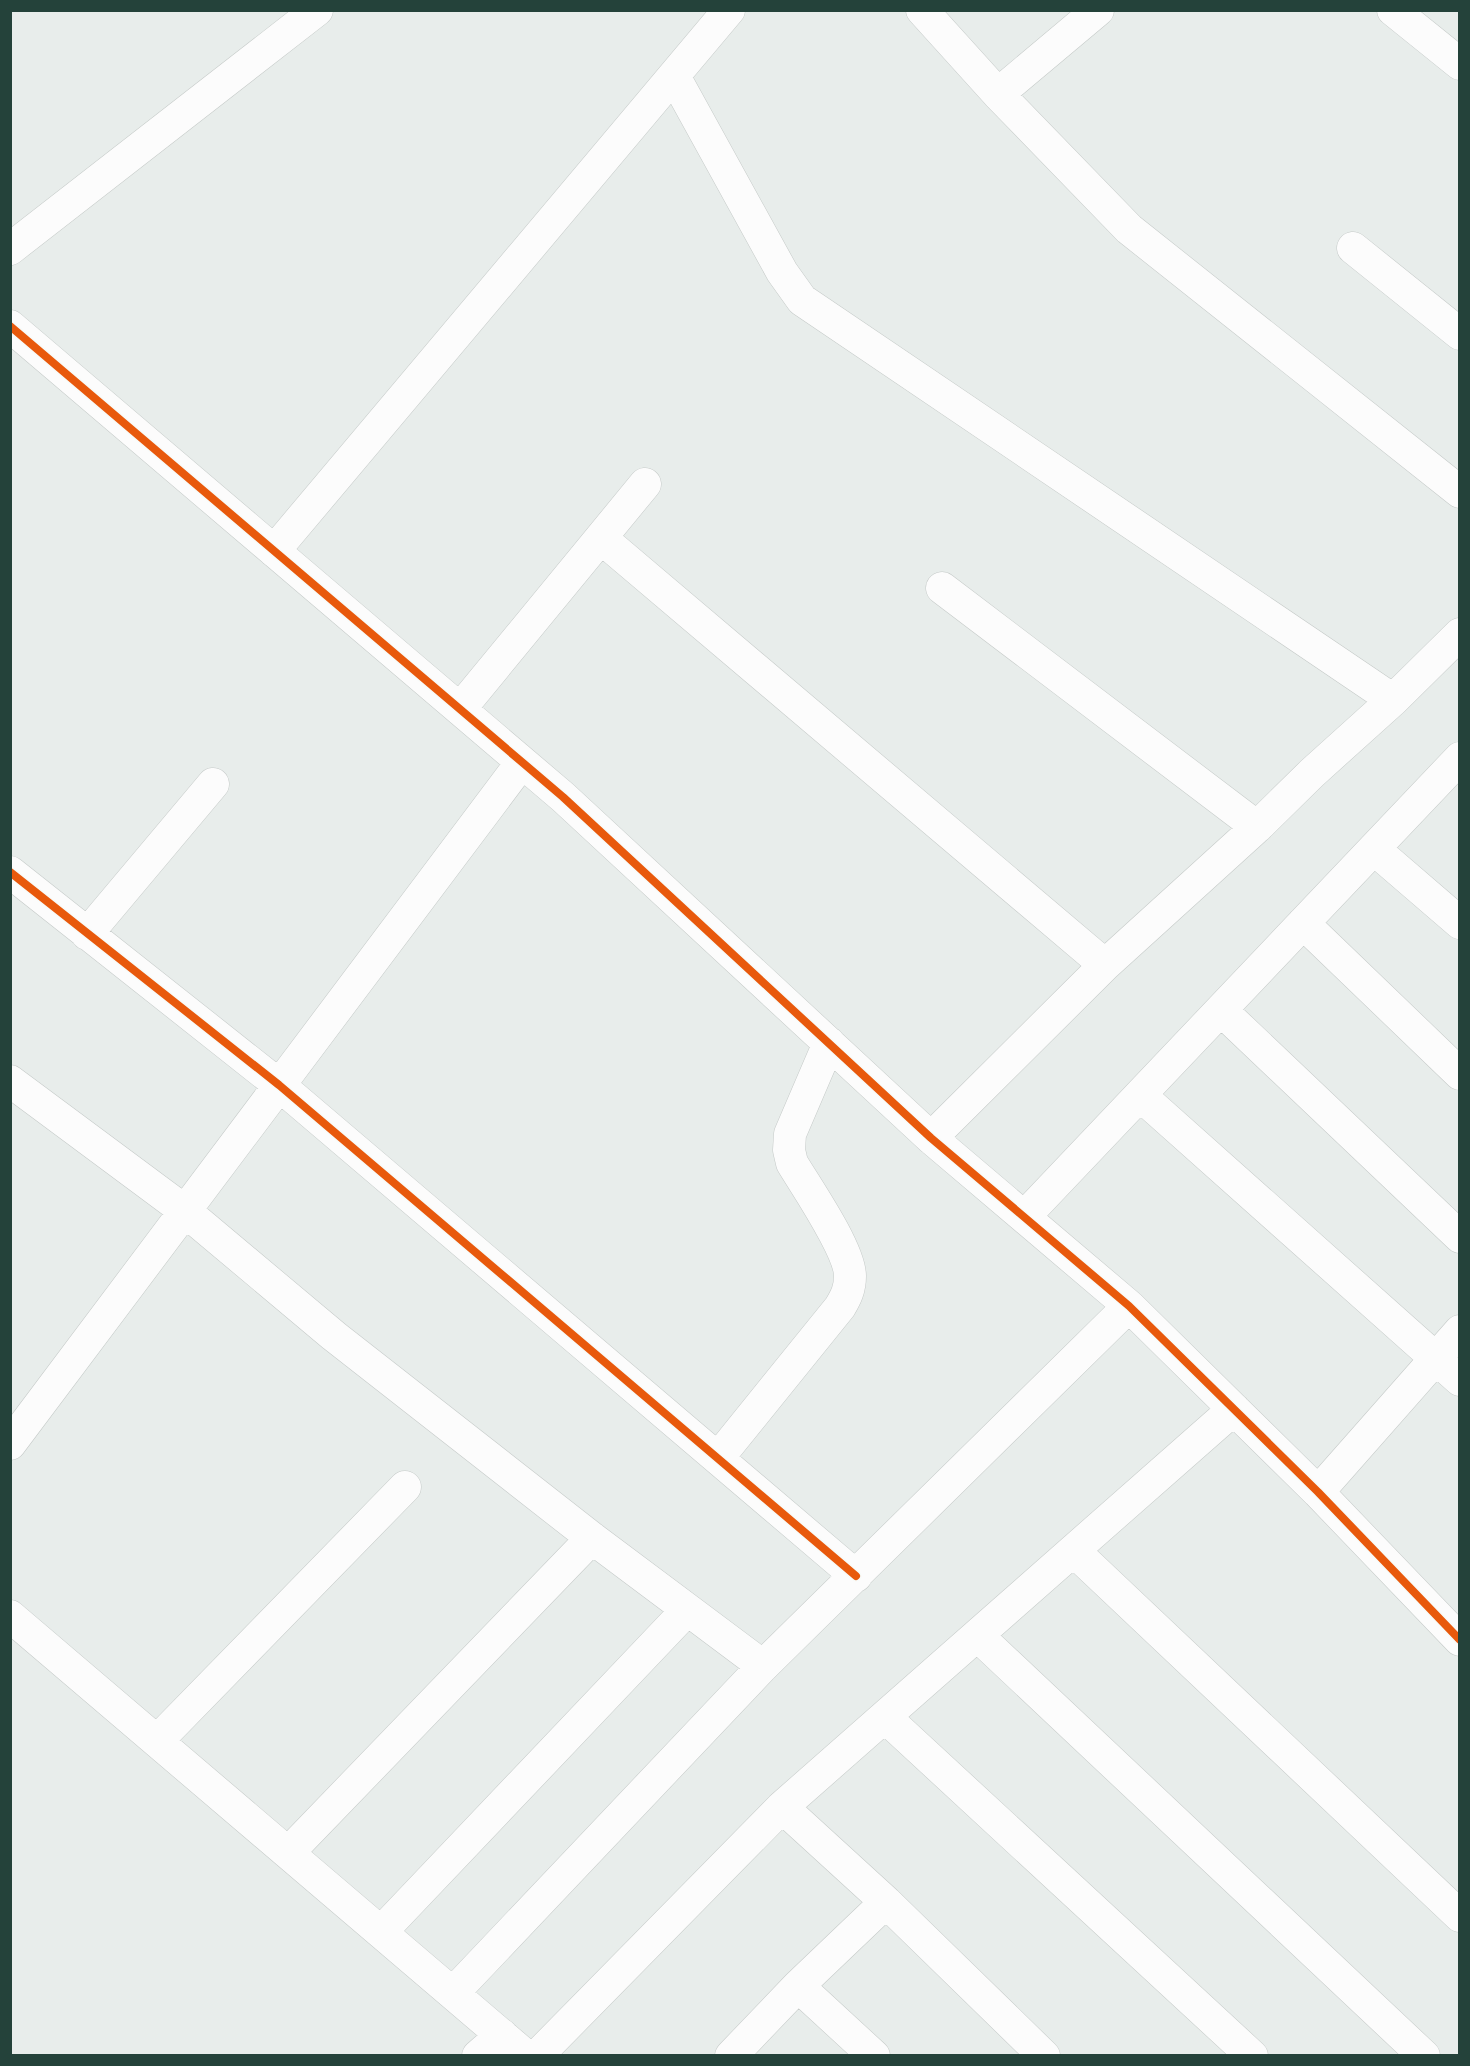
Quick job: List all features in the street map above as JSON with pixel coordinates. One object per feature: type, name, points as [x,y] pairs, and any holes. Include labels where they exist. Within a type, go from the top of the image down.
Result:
[{"type":"street","points":[[11,248],[317,10]]},
{"type":"street","points":[[274,550],[729,10]]},
{"type":"street","points":[[922,10],[998,94],[1129,229],[1460,492]]},
{"type":"street","points":[[998,94],[1098,10]]},
{"type":"street","points":[[1393,10],[1460,64]]},
{"type":"street","points":[[674,76],[782,272],[802,300],[1393,700]]},
{"type":"street","points":[[1353,248],[1460,334]]},
{"type":"street","points":[[10,326],[572,805],[931,1138],[1129,1306],[1318,1492],[1460,1640]]},
{"type":"street","points":[[460,709],[645,484]]},
{"type":"street","points":[[601,538],[1105,965]]},
{"type":"street","points":[[942,588],[1257,826]]},
{"type":"street","points":[[931,1138],[1105,965],[1393,700],[1460,634]]},
{"type":"street","points":[[1024,1217],[1459,760]]},
{"type":"street","points":[[10,1444],[522,762]]},
{"type":"street","points":[[87,933],[213,784]]},
{"type":"street","points":[[1374,849],[1460,923]]},
{"type":"street","points":[[10,872],[279,1085],[856,1576]]},
{"type":"street","points":[[1303,923],[1460,1074]]},
{"type":"street","points":[[1221,1010],[1460,1237]]},
{"type":"street","points":[[718,1458],[840,1307],[849,1290],[850,1274],[844,1252],[792,1163],[789,1150],[790,1134],[829,1043]]},
{"type":"street","points":[[10,1081],[185,1211],[334,1336],[592,1538],[763,1666]]},
{"type":"street","points":[[1140,1095],[1460,1380]]},
{"type":"street","points":[[453,1993],[763,1666],[1129,1306]]},
{"type":"street","points":[[1318,1492],[1460,1331]]},
{"type":"street","points":[[537,2055],[782,1807],[1234,1409]]},
{"type":"street","points":[[157,1741],[405,1487]]},
{"type":"street","points":[[288,1853],[592,1538]]},
{"type":"street","points":[[1074,1551],[1460,1916]]},
{"type":"street","points":[[381,1932],[687,1610]]},
{"type":"street","points":[[10,1616],[526,2055]]},
{"type":"street","points":[[978,1636],[1424,2055]]},
{"type":"street","points":[[885,1717],[1252,2055]]},
{"type":"street","points":[[782,1807],[886,1902],[1044,2055]]},
{"type":"street","points":[[731,2055],[798,1986],[886,1902]]},
{"type":"street","points":[[798,1986],[874,2055]]},
{"type":"street","points":[[478,2055],[502,2035]]},
{"type":"cycle path","points":[[10,326],[563,797],[931,1138],[1129,1306],[1318,1492],[1460,1640]]},
{"type":"cycle path","points":[[10,872],[279,1085],[856,1576]]}]
